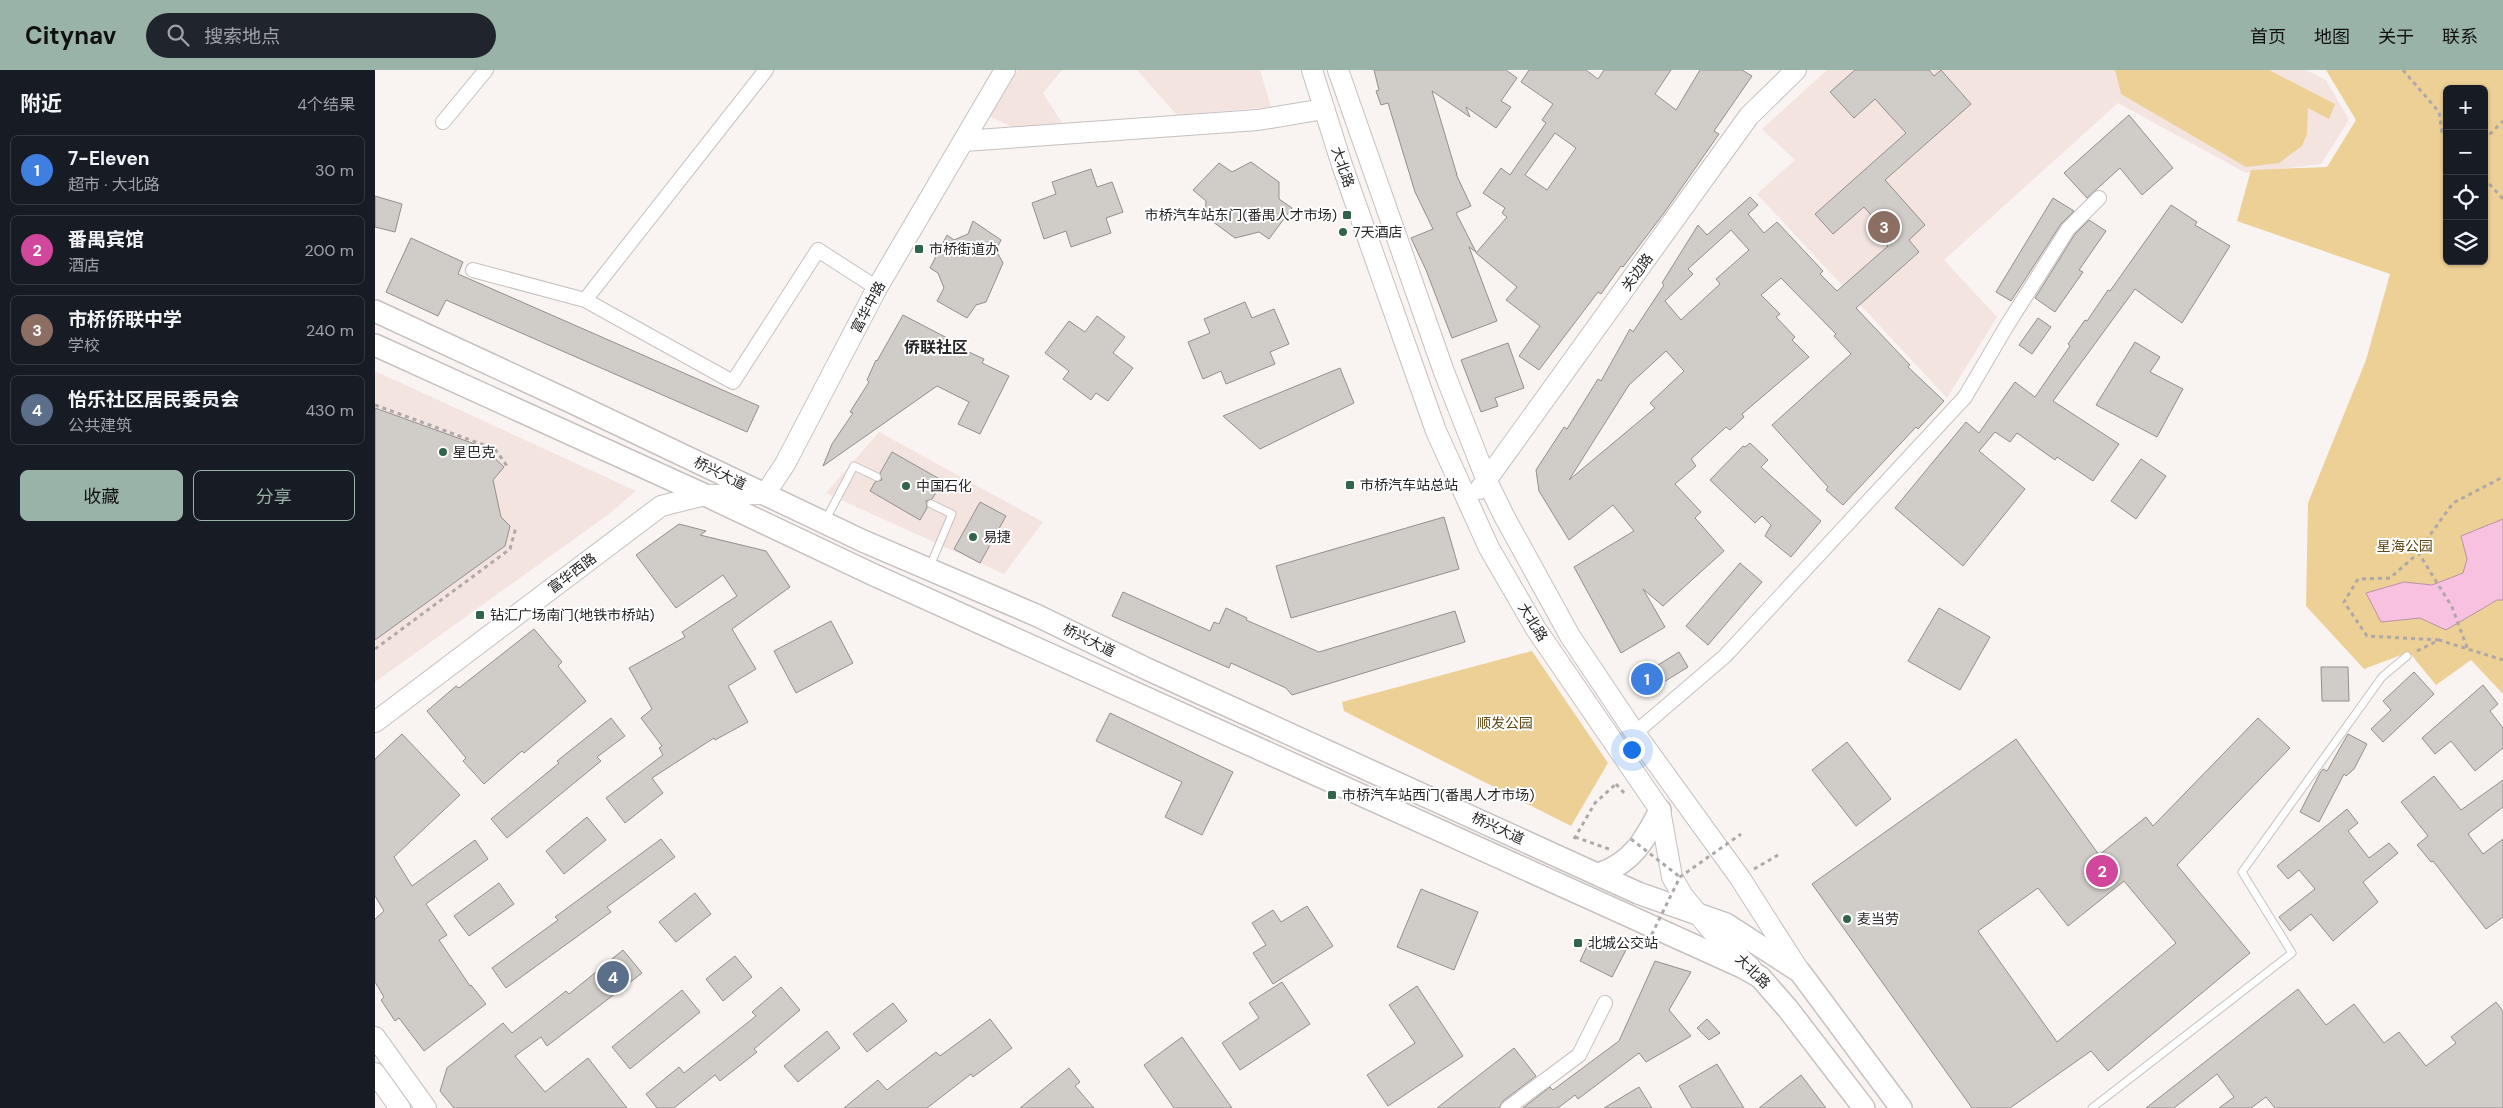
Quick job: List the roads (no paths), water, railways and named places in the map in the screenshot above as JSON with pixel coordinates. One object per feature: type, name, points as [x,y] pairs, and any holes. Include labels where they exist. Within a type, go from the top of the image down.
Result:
[{"type":"main road","name":"富华中路","points":[[765,494],[785,464],[877,288],[1005,70]]},
{"type":"main road","name":"大北路","points":[[1312,70],[1324,110],[1433,422],[1489,548],[1536,629],[1660,810],[1672,877],[1697,915],[1760,976],[1865,1108]]},
{"type":"main road","name":"大北路","points":[[1338,70],[1444,372],[1487,481],[1531,570],[1570,636],[1635,733],[1739,878],[1800,972],[1901,1108]]},
{"type":"main road","name":"关边路","points":[[1468,504],[1487,481],[1749,116],[1796,70]]},
{"type":"main road","points":[[964,141],[1258,120],[1324,110]]},
{"type":"main road","name":"桥兴大道","points":[[375,312],[824,522],[1038,616],[1156,673],[1638,893],[1726,924],[1800,972]]},
{"type":"main road","name":"桥兴大道","points":[[375,345],[705,495],[874,575],[1141,694],[1246,744],[1760,976]]},
{"type":"main road","points":[[705,495],[765,494]]},
{"type":"main road","name":"富华西路","points":[[375,722],[661,506],[705,495]]},
{"type":"main road","points":[[1599,874],[1617,867],[1635,852],[1644,841],[1660,810]]},
{"type":"main road","points":[[375,1037],[426,1108]]},
{"type":"main road","points":[[375,1073],[400,1108]]},
{"type":"street","points":[[443,122],[486,70]]},
{"type":"street","points":[[585,300],[766,70]]},
{"type":"street","points":[[1635,733],[1725,656],[1813,558],[1965,397],[2006,327],[2068,229],[2099,198]]},
{"type":"street","points":[[473,270],[585,300],[733,382],[818,250],[877,288]]},
{"type":"street","points":[[1507,1108],[1579,1055],[1605,1003]]},
{"type":"lane","points":[[824,522],[854,466],[877,477]]},
{"type":"lane","points":[[929,569],[952,514],[931,504]]},
{"type":"lane","points":[[2092,1108],[2292,954],[2242,872],[2382,677],[2407,656]]},
{"type":"place","name":"市桥汽车站东门(番禺人才市场)","points":[[1347,215]]},
{"type":"place","name":"市桥侨联中学","points":[[1884,227]]},
{"type":"place","name":"7天酒店","points":[[1343,232]]},
{"type":"place","name":"市桥街道办","points":[[919,249]]},
{"type":"place","name":"星巴克","points":[[443,452]]},
{"type":"place","name":"市桥汽车站总站","points":[[1350,485]]},
{"type":"place","name":"中国石化","points":[[906,486]]},
{"type":"place","name":"易捷","points":[[973,537]]},
{"type":"place","name":"钻汇广场南门(地铁市桥站)","points":[[480,615]]},
{"type":"place","name":"7-Eleven","points":[[1647,679]]},
{"type":"place","name":"市桥汽车站西门(番禺人才市场)","points":[[1332,795]]},
{"type":"place","name":"番禺宾馆","points":[[2102,871]]},
{"type":"place","name":"麦当劳","points":[[1847,919]]},
{"type":"place","name":"北城公交站","points":[[1578,943]]},
{"type":"place","name":"怡乐社区居民委员会","points":[[613,977]]},
{"type":"district","name":"侨联社区","points":[[936,347]]},
{"type":"park label","name":"星海公园","points":[[2405,546]]},
{"type":"park label","name":"顺发公园","points":[[1505,723]]}]
